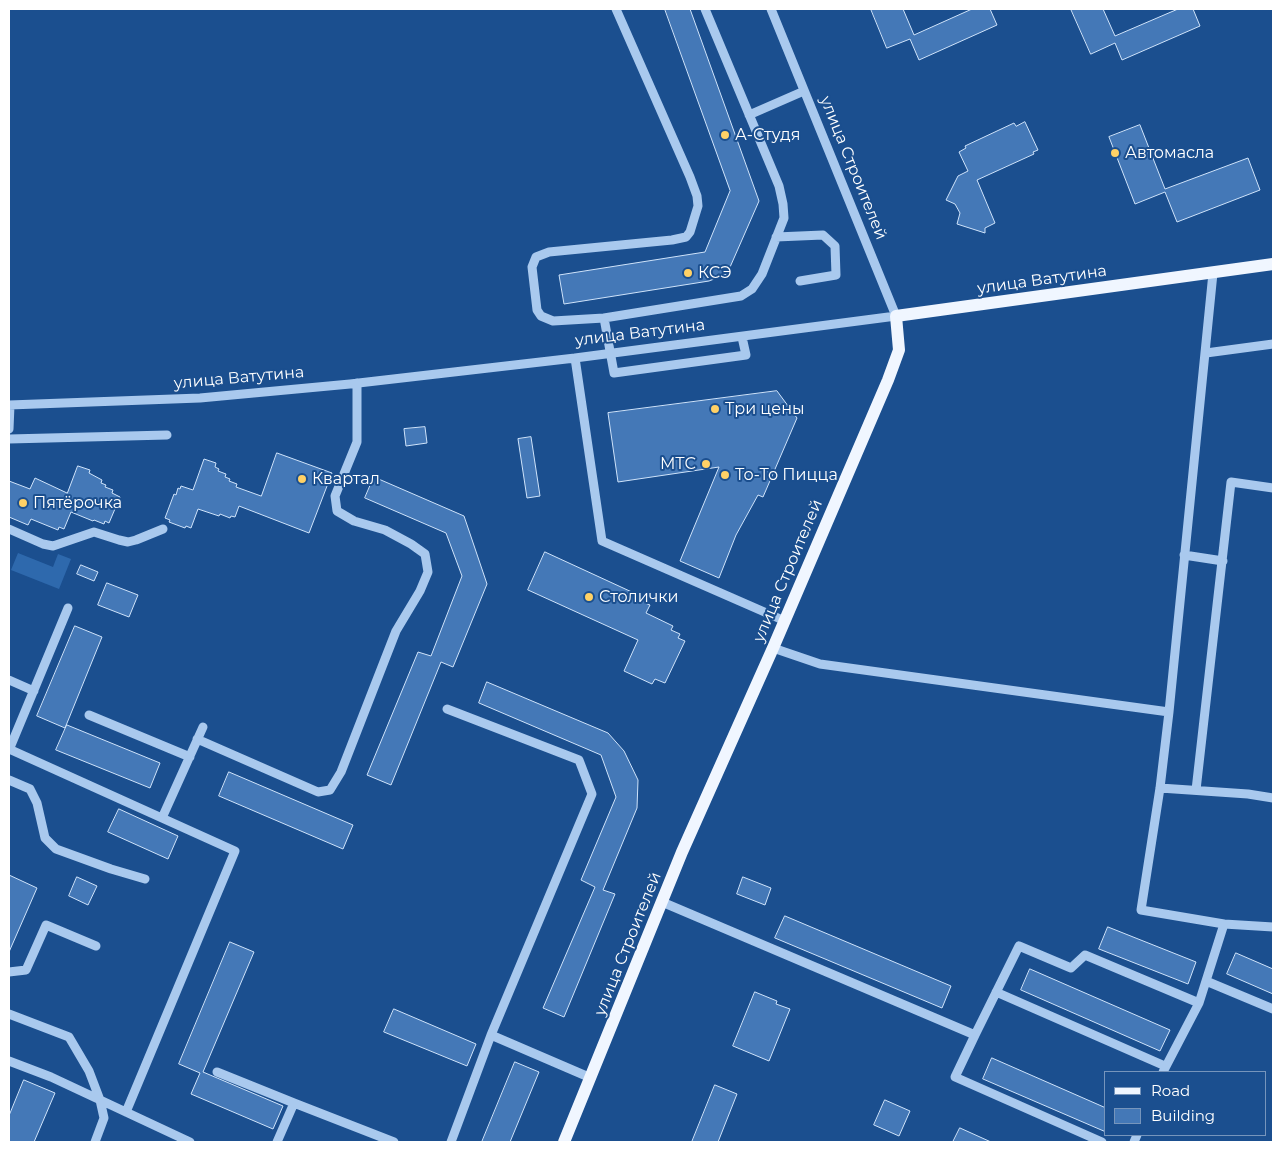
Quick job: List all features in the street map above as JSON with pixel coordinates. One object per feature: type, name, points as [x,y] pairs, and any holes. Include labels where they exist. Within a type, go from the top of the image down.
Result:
[{"type":"main road","name":"улица Ватутина","points":[[896,316],[1213,274],[1273,264]]},
{"type":"main road","name":"улица Строителей","points":[[564,1142],[682,852],[785,621],[888,380],[899,350],[896,316]]},
{"type":"street","points":[[616,9],[690,177],[697,196],[698,206],[690,232],[686,237],[549,252],[536,257],[532,267],[537,310],[541,316],[553,321],[604,318],[741,296],[752,289],[762,274],[784,218],[784,204],[779,186],[705,9]]},
{"type":"street","name":"улица Строителей","points":[[771,9],[896,316]]},
{"type":"street","points":[[749,115],[804,91]]},
{"type":"street","points":[[776,237],[823,235],[835,246],[836,275],[800,281]]},
{"type":"street","points":[[1213,274],[1169,712],[1160,788],[1141,910],[1224,924],[1273,927]]},
{"type":"street","name":"улица Ватутина","points":[[10,405],[191,399],[356,383],[575,358],[896,316]]},
{"type":"street","points":[[604,318],[614,372],[746,356],[742,336]]},
{"type":"street","points":[[1206,353],[1273,344]]},
{"type":"street","points":[[575,358],[602,541],[785,621]]},
{"type":"street","points":[[197,739],[202,743],[318,792],[330,790],[342,772],[396,631],[420,591],[428,572],[425,554],[411,544],[384,530],[354,521],[337,511],[335,496],[357,442],[356,383]]},
{"type":"street","points":[[9,429],[10,405]]},
{"type":"street","points":[[9,439],[167,435]]},
{"type":"street","points":[[1196,790],[1231,482],[1273,488]]},
{"type":"street","points":[[9,530],[53,546],[94,532],[128,542],[163,529]]},
{"type":"street","points":[[1184,555],[1223,561]]},
{"type":"street","points":[[68,608],[9,750],[235,851],[126,1112]]},
{"type":"street","points":[[773,648],[820,664],[1169,712]]},
{"type":"street","points":[[9,680],[34,691]]},
{"type":"street","points":[[447,709],[579,760],[592,794],[491,1035],[452,1142]]},
{"type":"street","points":[[89,715],[190,756]]},
{"type":"street","points":[[162,818],[203,727]]},
{"type":"street","points":[[9,780],[30,789],[37,803],[45,838],[56,849],[111,870],[145,879]]},
{"type":"street","points":[[1160,788],[1248,794],[1273,798]]},
{"type":"street","points":[[662,902],[975,1035]]},
{"type":"street","points":[[996,992],[1164,1069],[1199,1004],[1224,924]]},
{"type":"street","points":[[9,972],[26,970],[46,926],[96,946]]},
{"type":"street","points":[[1102,1142],[955,1077],[1019,946],[1071,968],[1085,955],[1199,1004]]},
{"type":"street","points":[[1206,981],[1273,1009]]},
{"type":"street","points":[[9,1014],[69,1036],[90,1071],[100,1100],[104,1118],[95,1142]]},
{"type":"street","points":[[491,1035],[591,1078]]},
{"type":"street","points":[[9,1061],[50,1077],[189,1142]]},
{"type":"street","points":[[217,1072],[394,1142]]},
{"type":"street","points":[[277,1142],[294,1103]]},
{"type":"shaded area","points":[[18,553],[53,567],[58,554],[71,559],[59,589],[11,570]]},
{"type":"building","points":[[665,9],[690,9],[759,201],[727,274],[709,281],[564,304],[559,275],[705,252],[730,191]]},
{"type":"building","points":[[871,9],[903,9],[914,35],[972,9],[990,9],[997,25],[919,60],[910,39],[887,48]]},
{"type":"building","points":[[1071,9],[1103,9],[1115,36],[1178,9],[1193,9],[1200,26],[1122,60],[1115,43],[1091,54]]},
{"type":"building","points":[[1025,122],[1038,150],[1033,152],[1034,154],[977,180],[995,223],[985,228],[985,233],[957,224],[960,213],[955,204],[946,200],[958,176],[968,171],[959,152],[966,148],[965,146],[1014,123],[1016,126]]},
{"type":"building","points":[[1140,125],[1165,189],[1248,158],[1260,190],[1177,222],[1165,192],[1135,204],[1109,137]]},
{"type":"building","points":[[777,391],[797,418],[763,497],[758,495],[736,535],[719,578],[680,561],[719,467],[618,482],[608,413]]},
{"type":"building","points":[[425,427],[427,443],[406,446],[404,429]]},
{"type":"building","points":[[531,437],[540,496],[527,498],[518,439]]},
{"type":"building","points":[[277,453],[332,473],[309,533],[239,506],[235,517],[231,516],[230,518],[198,509],[191,528],[186,526],[185,528],[169,522],[170,520],[165,518],[178,488],[180,489],[181,486],[193,490],[204,459],[216,463],[215,467],[219,469],[218,471],[226,474],[225,477],[230,479],[229,481],[237,484],[236,487],[261,496]]},
{"type":"building","points":[[78,466],[90,470],[89,473],[102,480],[101,483],[106,485],[105,487],[113,490],[112,493],[120,497],[109,523],[105,521],[104,524],[93,521],[71,512],[64,529],[59,527],[58,530],[31,519],[28,525],[9,517],[9,481],[30,489],[35,478],[67,493]]},
{"type":"building","points":[[374,477],[464,516],[487,584],[453,667],[441,662],[391,785],[367,775],[418,652],[431,656],[462,576],[446,533],[365,498]]},
{"type":"building","points":[[545,552],[647,599],[645,603],[650,605],[646,613],[673,626],[671,630],[680,634],[678,638],[685,641],[665,683],[655,679],[652,684],[624,671],[638,640],[528,590]]},
{"type":"building","points":[[81,565],[98,572],[94,581],[77,574]]},
{"type":"building","points":[[107,583],[138,595],[129,617],[98,605]]},
{"type":"building","points":[[75,626],[102,637],[65,728],[37,716]]},
{"type":"building","points":[[487,682],[608,733],[624,751],[638,780],[637,808],[603,890],[615,894],[564,1017],[543,1008],[595,887],[581,880],[616,797],[601,755],[479,703]]},
{"type":"building","points":[[67,725],[160,763],[150,788],[56,750]]},
{"type":"building","points":[[229,772],[353,825],[343,849],[219,796]]},
{"type":"building","points":[[119,809],[178,836],[168,859],[108,832]]},
{"type":"building","points":[[9,875],[37,888],[9,952]]},
{"type":"building","points":[[77,877],[97,886],[88,905],[69,896]]},
{"type":"building","points":[[743,877],[771,888],[765,905],[737,894]]},
{"type":"building","points":[[785,916],[951,986],[942,1008],[775,938]]},
{"type":"building","points":[[1108,927],[1196,962],[1188,984],[1099,949]]},
{"type":"building","points":[[230,942],[254,952],[203,1072],[283,1106],[273,1129],[191,1094],[200,1073],[179,1064]]},
{"type":"building","points":[[1236,953],[1273,969],[1273,994],[1227,974]]},
{"type":"building","points":[[1030,969],[1170,1030],[1160,1051],[1021,990]]},
{"type":"building","points":[[755,992],[777,1001],[776,1004],[790,1009],[769,1061],[733,1046]]},
{"type":"building","points":[[394,1009],[476,1044],[467,1066],[384,1032]]},
{"type":"building","points":[[992,1058],[1104,1107],[1104,1131],[983,1079]]},
{"type":"building","points":[[515,1062],[539,1072],[510,1142],[482,1142]]},
{"type":"building","points":[[24,1080],[55,1093],[34,1142],[9,1142],[9,1116]]},
{"type":"building","points":[[715,1085],[737,1094],[718,1142],[692,1142]]},
{"type":"building","points":[[885,1100],[910,1111],[899,1136],[874,1125]]},
{"type":"building","points":[[960,1128],[991,1142],[953,1142]]},
{"type":"place","name":"А-Студя","points":[[725,135]]},
{"type":"place","name":"Автомасла","points":[[1115,153]]},
{"type":"place","name":"КСЭ","points":[[688,273]]},
{"type":"place","name":"Три цены","points":[[715,409]]},
{"type":"place","name":"МТС","points":[[706,464]]},
{"type":"place","name":"То-То Пицца","points":[[725,475]]},
{"type":"place","name":"Квартал","points":[[302,479]]},
{"type":"place","name":"Пятёрочка","points":[[23,503]]},
{"type":"place","name":"Столички","points":[[589,597]]}]
